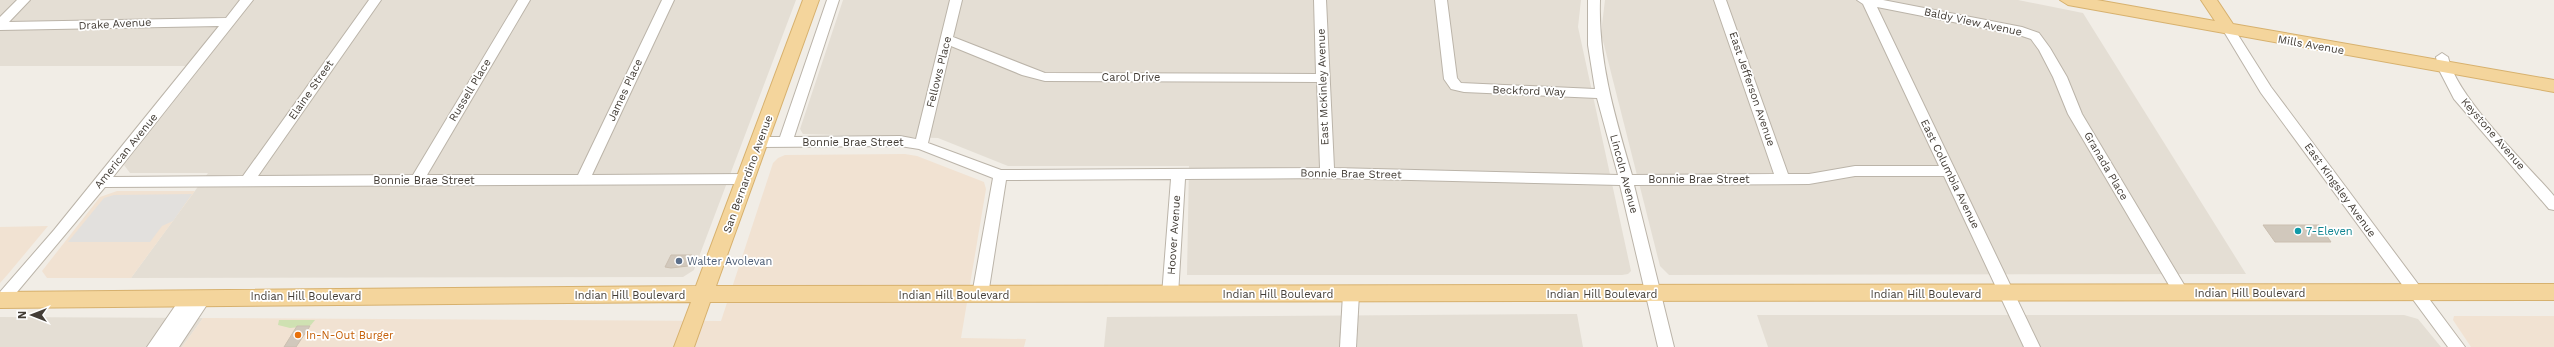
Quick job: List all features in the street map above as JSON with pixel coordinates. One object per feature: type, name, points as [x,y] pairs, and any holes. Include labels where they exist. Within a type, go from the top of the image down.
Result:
[{"type":"main road","name":"San Bernardino Avenue","points":[[684,347],[705,294],[811,0]]},
{"type":"main road","name":"Mills Avenue","points":[[2068,0],[2225,24],[2443,62],[2554,86]]},
{"type":"main road","name":"Mills Avenue","points":[[2118,0],[2225,24]]},
{"type":"main road","points":[[2209,0],[2225,24]]},
{"type":"main road","name":"Mills Avenue","points":[[2443,62],[2554,75]]},
{"type":"main road","name":"Indian Hill Boulevard","points":[[1,299],[705,294],[2181,294],[2554,292]]},
{"type":"street","name":"Drake Avenue","points":[[0,25],[24,0]]},
{"type":"street","name":"American Avenue","points":[[1,299],[100,182],[247,0]]},
{"type":"street","name":"Elaine Street","points":[[248,180],[375,0]]},
{"type":"street","name":"Russell Place","points":[[418,180],[524,0]]},
{"type":"street","name":"James Place","points":[[583,179],[668,0]]},
{"type":"street","points":[[785,142],[833,0]]},
{"type":"street","name":"Fellows Place","points":[[921,145],[956,0]]},
{"type":"street","name":"East McKinley Avenue","points":[[1320,0],[1327,173]]},
{"type":"street","name":"Beckford Way","points":[[1441,0],[1451,79],[1456,86],[1464,88],[1603,94]]},
{"type":"street","name":"Lincoln Avenue","points":[[1594,0],[1592,40],[1603,94],[1655,294],[1666,347]]},
{"type":"street","name":"East Jefferson Avenue","points":[[1720,0],[1783,179]]},
{"type":"street","name":"Baldy View Avenue","points":[[1866,0],[2022,31],[2035,36]]},
{"type":"street","name":"East Columbia Avenue","points":[[1866,0],[2032,347]]},
{"type":"street","name":"Drake Avenue","points":[[0,25],[230,22]]},
{"type":"street","name":"East Kingsley Avenue","points":[[2225,24],[2266,90],[2457,347]]},
{"type":"street","name":"Granada Place","points":[[2035,36],[2060,77],[2075,114],[2181,294]]},
{"type":"street","name":"Carol Drive","points":[[947,39],[1027,72],[1045,77],[1322,78]]},
{"type":"street","name":"Keystone Avenue","points":[[2443,62],[2459,96],[2554,205]]},
{"type":"street","name":"Bonnie Brae Street","points":[[760,142],[900,141],[921,145],[1000,175],[1327,173],[1626,180],[1809,179],[1855,172],[1948,172]]},
{"type":"street","name":"Hoover Avenue","points":[[1170,295],[1178,174]]},
{"type":"street","points":[[980,295],[1000,175]]},
{"type":"street","name":"Bonnie Brae Street","points":[[100,182],[248,180],[747,179]]},
{"type":"street","points":[[1348,347],[1351,294]]},
{"type":"street","points":[[155,347],[196,297]]},
{"type":"street","points":[[171,347],[196,297]]},
{"type":"shaded area","points":[[0,0],[796,0],[694,270],[683,277],[131,278],[208,173],[130,173],[124,165],[202,66],[0,66]]},
{"type":"shaded area","points":[[843,0],[1581,0],[1578,27],[1631,271],[1628,274],[1622,275],[1187,275],[1189,166],[1008,166],[938,138],[803,134],[800,129]]},
{"type":"shaded area","points":[[1605,0],[2018,0],[2083,13],[2246,274],[1669,275],[1660,266],[1601,33]]},
{"type":"shaded area","points":[[905,154],[917,156],[984,182],[986,189],[961,338],[1026,339],[1024,347],[182,347],[203,318],[721,321],[773,163],[778,158],[785,155]]},
{"type":"shaded area","points":[[117,191],[195,191],[131,278],[47,278],[42,271],[100,197]]},
{"type":"shaded area","points":[[192,194],[173,221],[162,226],[150,242],[68,242],[104,198],[114,195]]},
{"type":"shaded area","points":[[48,226],[8,274],[0,283],[0,227]]},
{"type":"shaded area","points":[[1577,314],[1583,347],[1104,347],[1107,317]]},
{"type":"shaded area","points":[[1757,315],[2404,315],[2418,319],[2441,347],[1768,347]]},
{"type":"shaded area","points":[[2454,316],[2554,316],[2554,347],[2471,347],[2453,320]]},
{"type":"shaded area","points":[[0,317],[203,318],[182,347],[0,347]]},
{"type":"green space","points":[[279,320],[315,320],[310,326],[290,328],[278,325]]},
{"type":"building","name":"7-Eleven","points":[[2263,225],[2319,225],[2331,242],[2275,242]]},
{"type":"building","name":"Walter Avolevan","points":[[671,255],[692,255],[688,266],[671,268],[665,267]]},
{"type":"building","name":"In-N-Out Burger","points":[[297,326],[310,326],[296,347],[284,347]]},
{"type":"place","name":"7-Eleven","points":[[2298,231]]},
{"type":"place","name":"Walter Avolevan","points":[[679,261]]},
{"type":"place","name":"In-N-Out Burger","points":[[298,335]]}]
